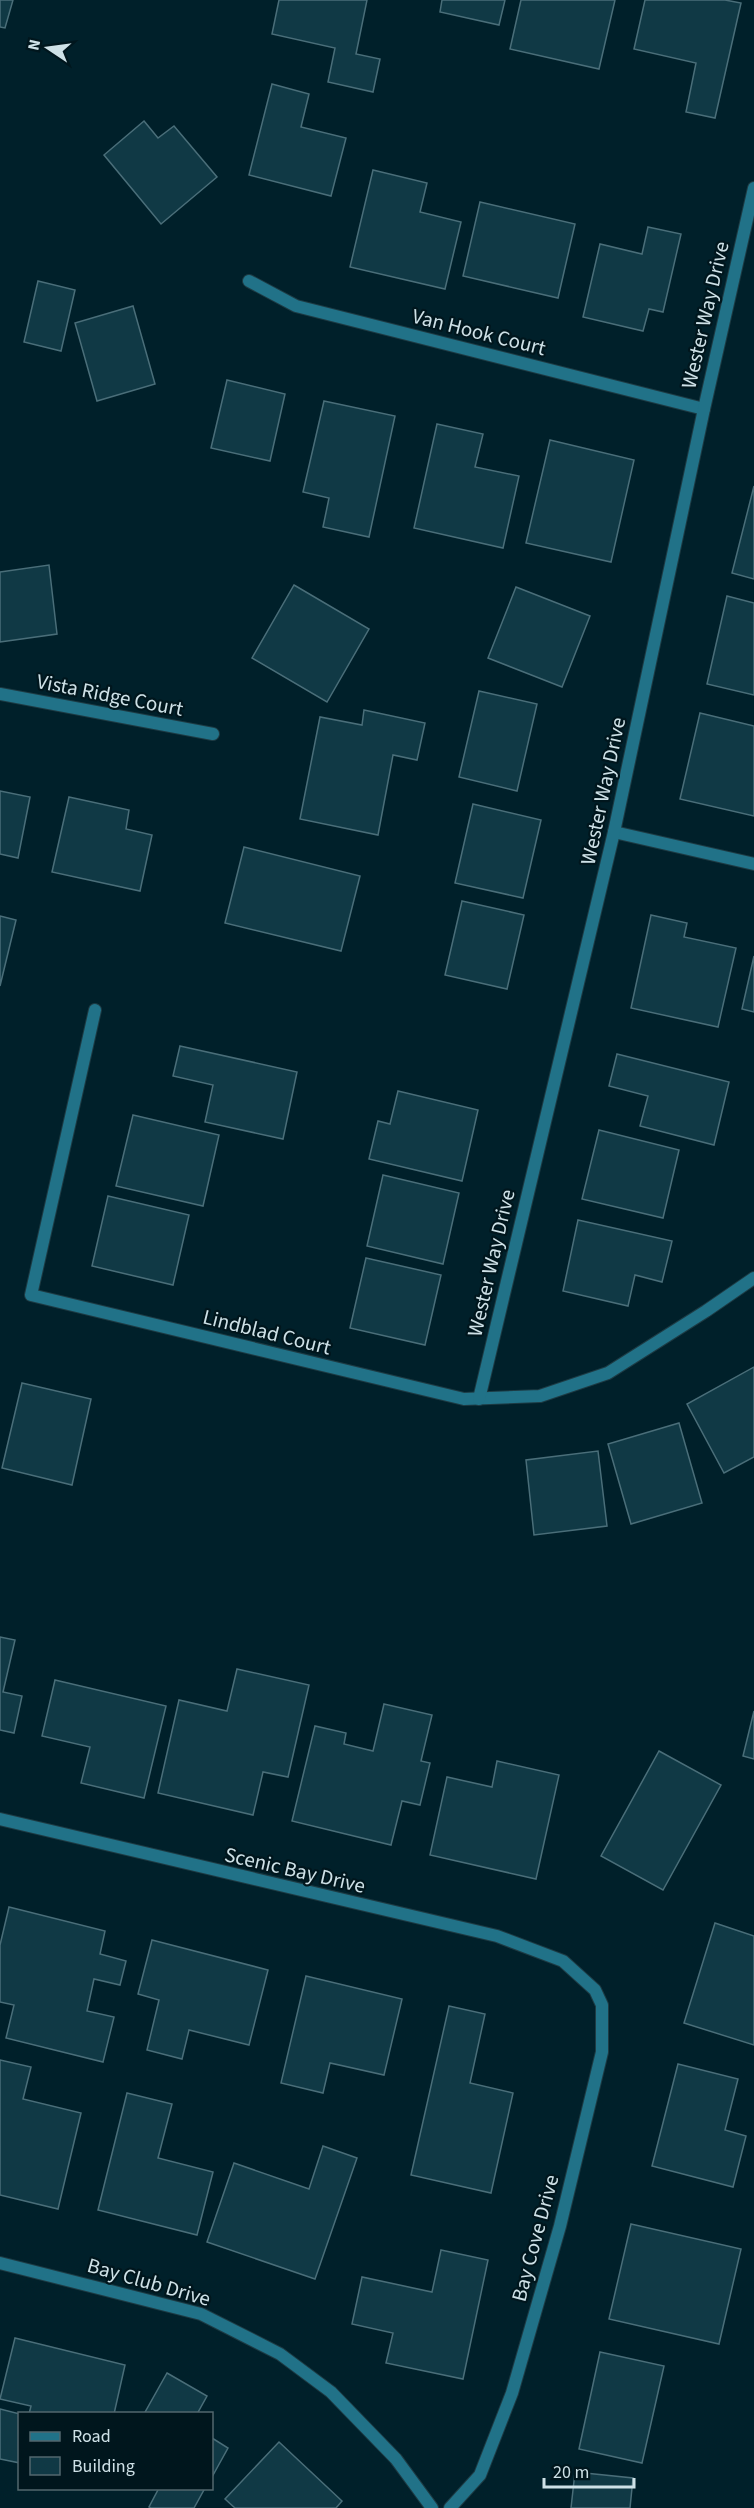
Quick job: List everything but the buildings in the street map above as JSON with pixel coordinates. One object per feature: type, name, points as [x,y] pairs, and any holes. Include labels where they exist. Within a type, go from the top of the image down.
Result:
[{"type":"street","name":"Wester Way Drive","points":[[479,1399],[614,832],[704,409],[754,188]]},
{"type":"street","name":"Van Hook Court","points":[[249,280],[296,306],[704,409]]},
{"type":"street","name":"Vista Ridge Court","points":[[0,694],[213,734]]},
{"type":"street","points":[[614,832],[754,864]]},
{"type":"street","name":"Lindblad Court","points":[[95,1010],[31,1295],[464,1400],[540,1396],[608,1373],[754,1278]]},
{"type":"street","name":"Scenic Bay Drive","points":[[0,1819],[497,1936],[563,1961],[576,1971]]},
{"type":"street","name":"Bay Cove Drive","points":[[450,2508],[480,2475],[512,2393],[560,2226],[602,2052],[602,2005],[595,1990],[576,1971]]},
{"type":"street","name":"Bay Club Drive","points":[[0,2263],[201,2314],[279,2354],[331,2392],[396,2459],[432,2508]]}]
